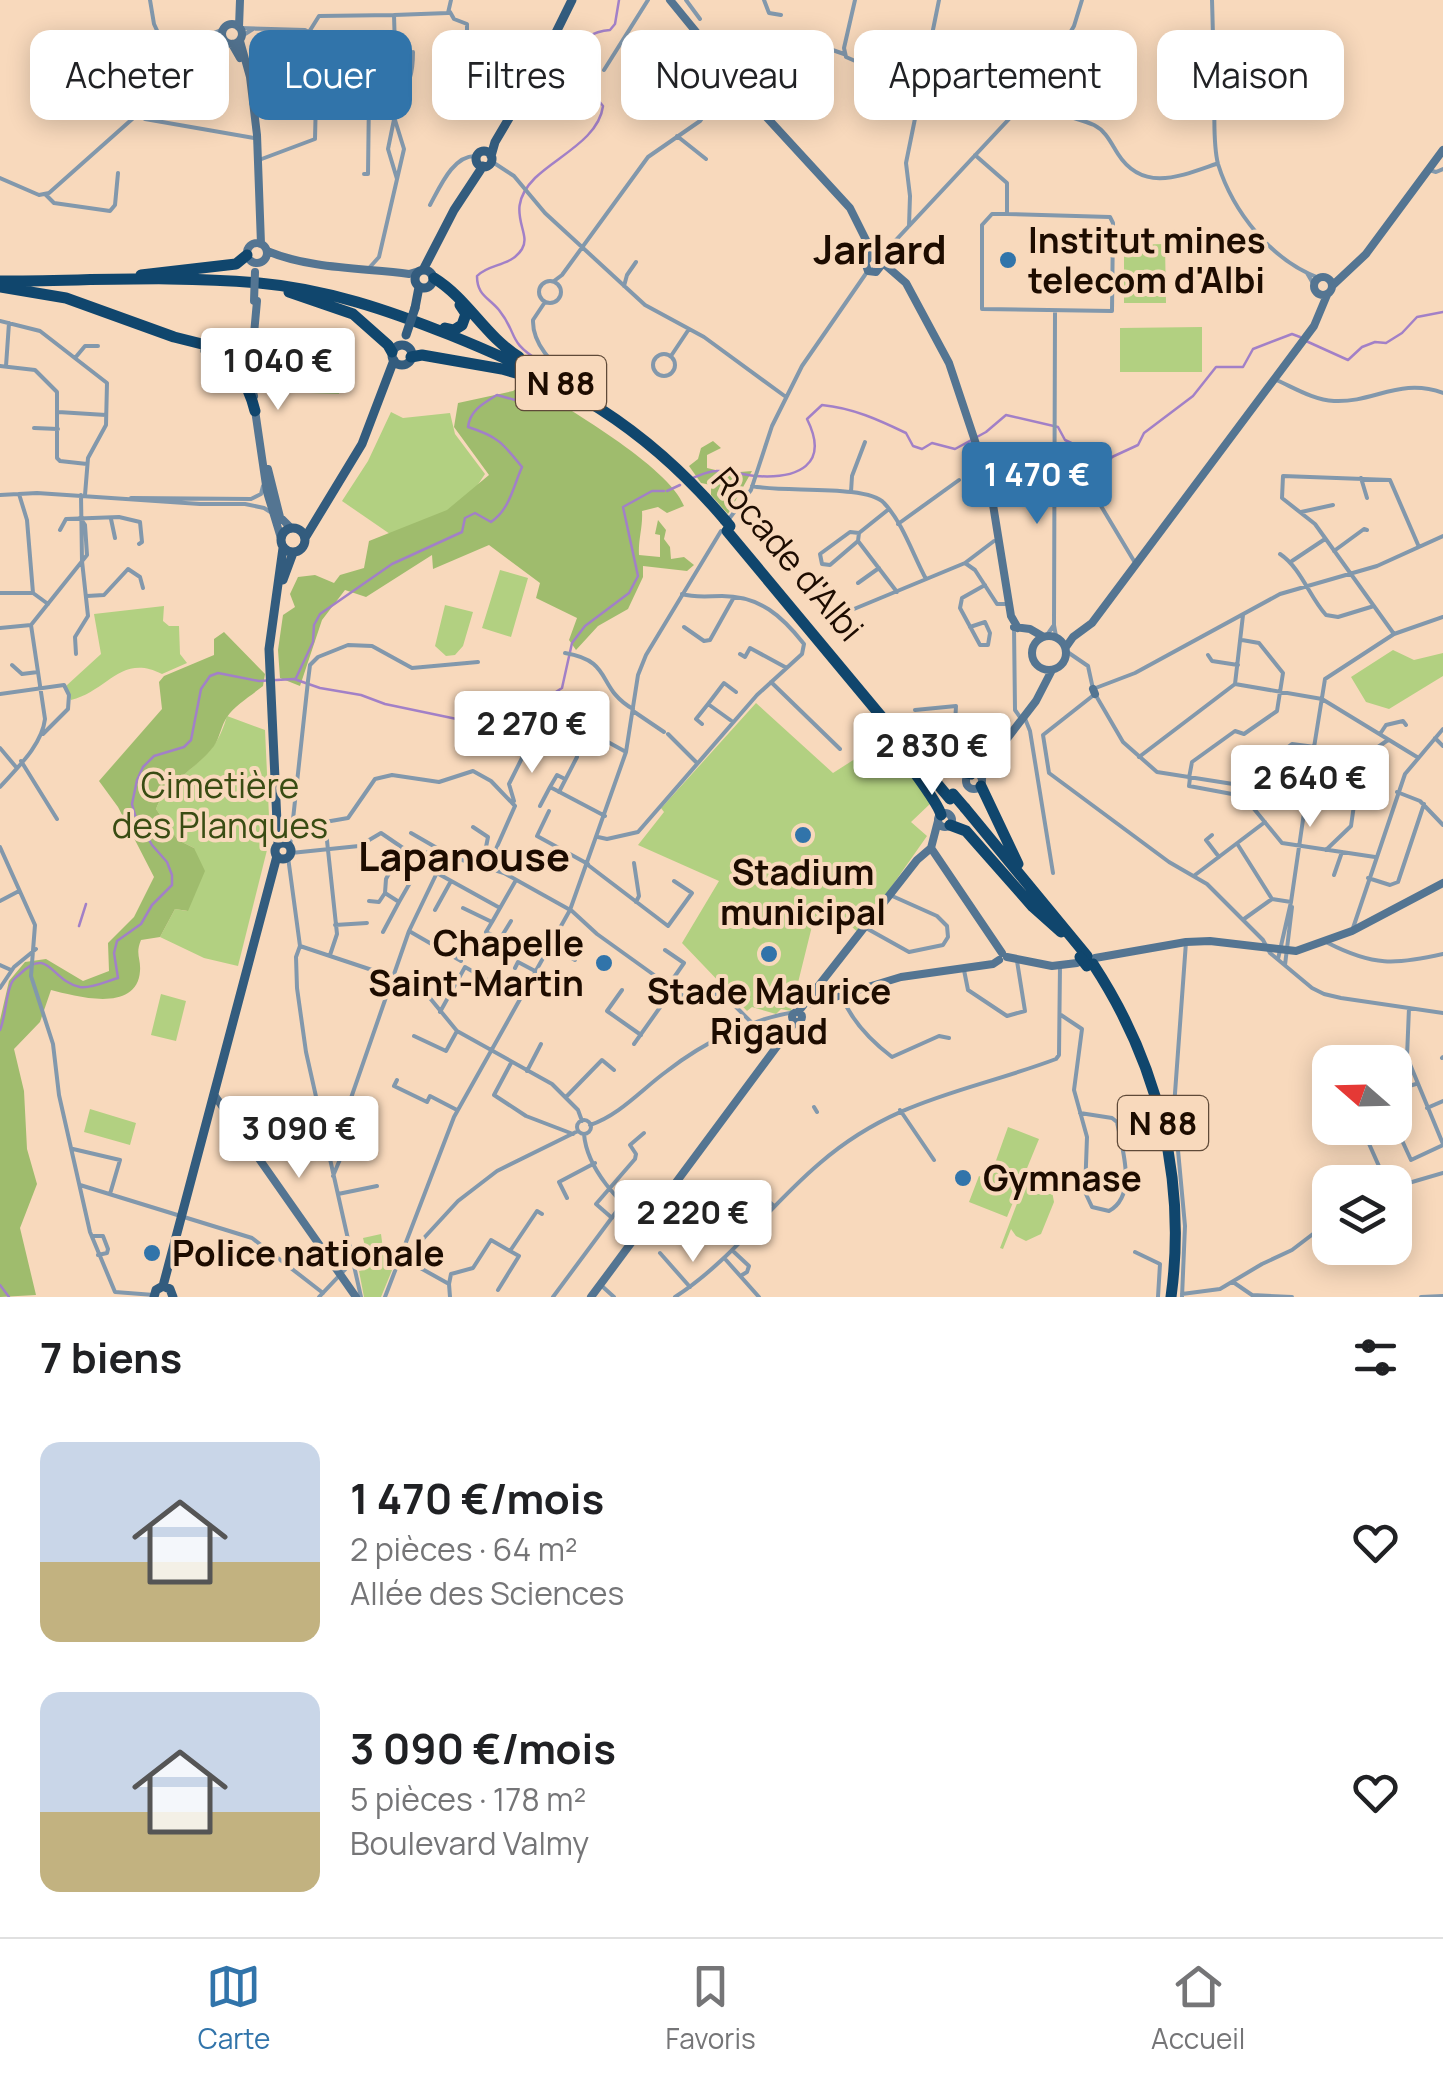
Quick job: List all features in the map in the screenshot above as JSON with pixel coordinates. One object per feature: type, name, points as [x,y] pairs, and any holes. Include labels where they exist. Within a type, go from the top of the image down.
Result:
[{"type":"highway","points":[[94,281],[236,264],[257,258]]},
{"type":"highway","points":[[417,310],[454,330],[465,320],[464,309],[455,298],[424,280]]},
{"type":"highway","points":[[424,280],[462,299],[506,349],[576,385],[638,429],[687,477]]},
{"type":"highway","name":"Rocade d'Albi","points":[[0,285],[94,281],[260,283],[328,293],[417,310],[540,372],[631,428],[687,477],[857,688],[952,797]]},
{"type":"highway","points":[[0,285],[57,296],[222,350],[235,360]]},
{"type":"highway","name":"Rocade d'Albi","points":[[0,285],[206,287],[288,292],[392,318],[544,381],[649,450],[726,525],[952,797],[948,819]]},
{"type":"highway","points":[[288,292],[353,314],[388,345],[402,350],[502,368],[544,381]]},
{"type":"highway","points":[[137,324],[228,364],[247,385],[255,411]]},
{"type":"highway","points":[[857,688],[900,756],[948,819]]},
{"type":"highway","points":[[900,730],[975,780],[1032,889]]},
{"type":"highway","name":"Rocade d'Albi","points":[[948,819],[1032,889],[1058,919],[1066,935]]},
{"type":"highway","name":"Rocade d'Albi","points":[[948,819],[1066,935],[1086,961],[1127,1037],[1158,1129],[1170,1214],[1172,1296]]},
{"type":"main road","points":[[239,0],[234,34],[246,76],[253,135],[257,258]]},
{"type":"main road","points":[[154,1296],[170,1293],[183,1217],[214,1096],[285,852],[276,794],[270,626],[289,547],[343,478],[402,350],[444,226],[573,0]]},
{"type":"main road","points":[[670,0],[694,30]]},
{"type":"main road","points":[[234,34],[250,77],[259,155],[253,362],[280,518],[299,532],[304,545],[289,547]]},
{"type":"main road","points":[[770,120],[850,208],[879,262],[906,283],[940,342],[989,482],[1008,620],[1032,635],[1034,662],[1045,676],[1044,686]]},
{"type":"main road","points":[[1034,644],[1057,644],[1092,623],[1320,314],[1323,286],[1350,270],[1366,254],[1443,150]]},
{"type":"main road","points":[[257,258],[392,272],[424,280]]},
{"type":"main road","points":[[257,258],[424,280]]},
{"type":"main road","points":[[864,262],[879,262],[868,271],[864,262]]},
{"type":"main road","points":[[255,304],[250,328],[235,346],[235,360],[251,377],[272,513],[289,547],[270,672]]},
{"type":"main road","points":[[242,342],[253,345]]},
{"type":"main road","points":[[235,360],[253,362]]},
{"type":"main road","points":[[1018,628],[1057,644]]},
{"type":"main road","points":[[975,780],[1044,686],[1057,644]]},
{"type":"main road","points":[[1041,668],[1052,670]]},
{"type":"main road","points":[[591,1297],[794,1016],[813,1000],[916,860],[933,852],[948,819]]},
{"type":"main road","points":[[933,852],[1003,958],[1033,962]]},
{"type":"main road","points":[[813,1000],[842,996],[901,977],[993,964],[1003,958],[1060,966],[1210,941],[1281,954],[1327,942],[1443,884]]},
{"type":"main road","points":[[214,1096],[359,1297]]},
{"type":"street","points":[[150,0],[157,30]]},
{"type":"street","points":[[451,0],[450,12],[454,19],[466,22],[466,30]]},
{"type":"street","points":[[604,70],[648,0]]},
{"type":"street","points":[[686,0],[700,18]]},
{"type":"street","points":[[764,0],[770,13],[780,15]]},
{"type":"street","points":[[844,54],[855,0]]},
{"type":"street","points":[[933,30],[939,0]]},
{"type":"street","points":[[1072,30],[1082,0]]},
{"type":"street","points":[[1212,0],[1218,163],[1253,229],[1323,286]]},
{"type":"street","points":[[311,30],[319,16],[450,12]]},
{"type":"street","points":[[394,14],[394,30]]},
{"type":"street","points":[[229,35],[249,30]]},
{"type":"street","points":[[250,30],[303,30]]},
{"type":"street","points":[[229,35],[234,34]]},
{"type":"street","points":[[834,51],[854,59]]},
{"type":"street","points":[[412,75],[413,52]]},
{"type":"street","points":[[45,194],[131,120]]},
{"type":"street","points":[[145,120],[253,135]]},
{"type":"street","points":[[259,155],[271,155],[315,139],[315,120]]},
{"type":"street","points":[[364,174],[368,174],[369,120]]},
{"type":"street","points":[[395,120],[388,149],[398,179]]},
{"type":"street","points":[[368,269],[380,257],[404,149],[395,120]]},
{"type":"street","points":[[544,302],[540,288],[562,275],[648,157],[701,120]]},
{"type":"street","points":[[908,226],[906,162],[915,120]]},
{"type":"street","points":[[879,262],[1008,120]]},
{"type":"street","points":[[1078,120],[1102,130],[1124,163],[1137,174],[1159,180],[1218,163]]},
{"type":"street","points":[[677,136],[706,158]]},
{"type":"street","points":[[975,154],[1006,184],[1008,214]]},
{"type":"street","points":[[430,205],[460,160],[468,156],[484,159],[512,174],[582,248],[650,309],[689,329],[786,397]]},
{"type":"street","points":[[1429,170],[1443,170]]},
{"type":"street","points":[[0,178],[45,194],[54,203],[110,211],[118,174]]},
{"type":"street","points":[[992,214],[1104,215],[1113,223],[1112,312],[1056,313],[982,310],[982,224],[992,214]]},
{"type":"street","points":[[380,257],[392,272]]},
{"type":"street","points":[[624,286],[626,275],[636,262]]},
{"type":"street","points":[[385,1297],[457,1110],[570,910],[626,752],[646,655],[753,485],[772,426],[810,353],[868,271]]},
{"type":"street","points":[[544,302],[558,300],[562,275]]},
{"type":"street","points":[[616,279],[626,275]]},
{"type":"street","points":[[554,281],[561,288]]},
{"type":"street","points":[[544,302],[533,320],[536,338],[559,370],[576,385]]},
{"type":"street","points":[[1056,313],[1057,644],[1088,666],[1094,691],[1115,731],[1157,772],[1300,794],[1306,799]]},
{"type":"street","points":[[0,321],[40,330],[107,382],[102,436],[86,464],[80,518],[86,621],[75,636],[76,654]]},
{"type":"street","points":[[9,323],[3,366],[35,370],[57,392],[57,458],[86,464]]},
{"type":"street","points":[[671,356],[689,329]]},
{"type":"street","points":[[75,358],[85,346],[98,346]]},
{"type":"street","points":[[661,354],[671,356],[675,363],[672,372],[667,376],[658,374],[654,359],[661,354]]},
{"type":"street","points":[[1274,379],[1332,401],[1404,386],[1443,393]]},
{"type":"street","points":[[58,412],[106,415]]},
{"type":"street","points":[[34,428],[58,429]]},
{"type":"street","points":[[851,492],[852,476],[864,442]]},
{"type":"street","points":[[126,498],[258,497],[263,486],[261,459]]},
{"type":"street","points":[[1394,634],[1325,539],[1282,498],[1283,476],[1390,480],[1420,548]]},
{"type":"street","points":[[1360,478],[1367,498]]},
{"type":"street","points":[[898,524],[959,480]]},
{"type":"street","points":[[753,485],[869,493],[889,509],[926,579]]},
{"type":"street","points":[[19,494],[27,520],[33,593]]},
{"type":"street","points":[[0,495],[83,495],[245,504],[272,513]]},
{"type":"street","points":[[1098,501],[1136,564]]},
{"type":"street","points":[[1301,512],[1333,505]]},
{"type":"street","points":[[859,532],[858,541],[830,565],[820,562],[820,554],[829,547],[850,532],[859,532],[889,509]]},
{"type":"street","points":[[111,517],[116,538]]},
{"type":"street","points":[[60,530],[66,519],[111,517],[140,522],[139,544]]},
{"type":"street","points":[[1334,551],[1367,530]]},
{"type":"street","points":[[1266,950],[1264,940],[1195,875],[1169,862],[1050,773],[1045,732],[1094,691],[1280,594],[1378,566],[1443,536]]},
{"type":"street","points":[[1291,562],[1325,539]]},
{"type":"street","points":[[858,541],[897,592]]},
{"type":"street","points":[[854,609],[965,563],[994,541]]},
{"type":"street","points":[[1280,554],[1291,562],[1322,612],[1331,617],[1374,606]]},
{"type":"street","points":[[0,628],[31,625],[82,561]]},
{"type":"street","points":[[965,563],[976,570],[997,604],[1008,604]]},
{"type":"street","points":[[858,582],[879,568]]},
{"type":"street","points":[[87,596],[104,596],[128,569],[140,577],[143,588]]},
{"type":"street","points":[[970,627],[985,622],[990,632],[988,645],[980,644],[970,627],[960,603],[986,585]]},
{"type":"street","points":[[0,594],[33,593],[48,604]]},
{"type":"street","points":[[598,837],[624,837],[638,832],[732,722],[802,654],[804,644],[784,619],[750,599],[682,594]]},
{"type":"street","points":[[684,627],[704,641],[710,640],[734,596]]},
{"type":"street","points":[[1139,757],[1235,684],[1243,616]]},
{"type":"street","points":[[1443,617],[1394,634],[1325,679],[1307,791],[1310,796],[1306,799],[1281,954],[1285,965],[1324,994],[1443,1013]]},
{"type":"street","points":[[31,625],[45,719],[40,736]]},
{"type":"street","points":[[1018,628],[1016,710],[1030,731],[1053,874]]},
{"type":"street","points":[[1242,640],[1259,642],[1283,673],[1277,711],[1244,734],[1236,731],[1228,735],[1192,762],[1190,786],[1232,794],[1238,803],[1250,804],[1280,842],[1375,857]]},
{"type":"street","points":[[359,1297],[301,1025],[297,988],[300,946],[285,852],[310,665],[318,657],[348,645],[382,650],[412,668],[478,662]]},
{"type":"street","points":[[740,654],[745,657],[750,648],[787,668]]},
{"type":"street","points":[[568,654],[586,657],[600,668],[608,690],[666,733],[696,762]]},
{"type":"street","points":[[1208,655],[1212,661],[1238,666]]},
{"type":"street","points":[[12,665],[22,674],[38,672]]},
{"type":"street","points":[[771,682],[840,749]]},
{"type":"street","points":[[702,724],[696,719],[724,684],[736,692]]},
{"type":"street","points":[[1235,684],[1322,700],[1417,757]]},
{"type":"street","points":[[0,694],[64,686],[68,695],[68,709],[40,736],[0,787]]},
{"type":"street","points":[[708,704],[732,722]]},
{"type":"street","points":[[914,710],[956,706],[954,741],[992,757]]},
{"type":"street","points":[[1380,734],[1386,725],[1403,721],[1406,725]]},
{"type":"street","points":[[1352,931],[1397,792],[1417,757],[1443,729]]},
{"type":"street","points":[[588,731],[626,752]]},
{"type":"street","points":[[1435,738],[1443,746]]},
{"type":"street","points":[[1250,804],[1259,769],[1292,744],[1368,754],[1388,740]]},
{"type":"street","points":[[516,806],[509,784],[525,752],[540,743]]},
{"type":"street","points":[[0,748],[16,766]]},
{"type":"street","points":[[559,792],[577,758]]},
{"type":"street","points":[[21,761],[58,820]]},
{"type":"street","points":[[330,956],[337,934],[325,822],[348,818],[370,784],[384,776],[439,782],[458,773],[473,772],[491,781],[516,806]]},
{"type":"street","points":[[540,806],[556,775],[565,780]]},
{"type":"street","points":[[1326,850],[1351,826],[1357,784],[1354,780]]},
{"type":"street","points":[[550,787],[604,816]]},
{"type":"street","points":[[1300,794],[1307,791]]},
{"type":"street","points":[[1397,792],[1424,804],[1443,825]]},
{"type":"street","points":[[1368,878],[1390,885],[1398,882],[1424,804]]},
{"type":"street","points":[[488,867],[516,806]]},
{"type":"street","points":[[549,811],[537,836],[588,864],[668,926],[692,893],[674,881]]},
{"type":"street","points":[[1195,875],[1265,822]]},
{"type":"street","points":[[473,827],[488,837],[486,846],[493,850]]},
{"type":"street","points":[[285,852],[349,848],[381,833],[403,848],[488,867],[570,910],[596,934],[693,1004],[721,992],[752,1023]]},
{"type":"street","points":[[411,833],[436,848],[436,854]]},
{"type":"street","points":[[1212,835],[1206,840],[1219,857]]},
{"type":"street","points":[[1237,844],[1272,899],[1291,902]]},
{"type":"street","points":[[0,846],[36,928],[31,976],[53,1044],[59,1096],[98,1255],[115,1292],[154,1296]]},
{"type":"street","points":[[370,901],[380,902],[386,879],[403,848]]},
{"type":"street","points":[[1334,875],[1342,852]]},
{"type":"street","points":[[333,1176],[346,1145],[351,1098],[408,931],[444,858]]},
{"type":"street","points":[[634,863],[639,896],[636,902]]},
{"type":"street","points":[[436,872],[500,908]]},
{"type":"street","points":[[511,921],[500,939],[486,932],[516,880]]},
{"type":"street","points":[[435,910],[451,881]]},
{"type":"street","points":[[382,932],[411,882]]},
{"type":"street","points":[[0,902],[20,892]]},
{"type":"street","points":[[385,893],[399,902]]},
{"type":"street","points":[[866,928],[906,951],[946,941],[946,926],[938,916],[890,895]]},
{"type":"street","points":[[1244,920],[1272,899]]},
{"type":"street","points":[[463,908],[492,922]]},
{"type":"street","points":[[335,925],[367,923]]},
{"type":"street","points":[[408,931],[461,961]]},
{"type":"street","points":[[1172,1296],[1185,1226],[1174,1106],[1186,942]]},
{"type":"street","points":[[1327,942],[1356,956],[1387,964],[1443,954]]},
{"type":"street","points":[[550,945],[575,960]]},
{"type":"street","points":[[300,946],[420,986],[456,1031],[552,1084],[590,1125]]},
{"type":"street","points":[[0,988],[11,970],[36,949]]},
{"type":"street","points":[[634,1044],[684,963],[665,950]]},
{"type":"street","points":[[1281,954],[1285,965]]},
{"type":"street","points":[[964,968],[968,990],[1007,1016],[1024,1010],[1016,961]]},
{"type":"street","points":[[515,968],[518,962],[535,972]]},
{"type":"street","points":[[0,965],[11,970]]},
{"type":"street","points":[[678,1296],[734,1252],[822,1160],[900,1110],[942,1093],[1056,1059],[1061,1015],[1060,966]]},
{"type":"street","points":[[440,1012],[465,967],[486,978]]},
{"type":"street","points":[[622,990],[607,1011],[641,1035]]},
{"type":"street","points":[[842,996],[864,1032],[892,1057],[939,1036],[948,1038]]},
{"type":"street","points":[[1404,1145],[1410,1160],[1443,1144],[1407,1057],[1409,1008]]},
{"type":"street","points":[[1061,1015],[1082,1029],[1074,1090],[1087,1138],[1086,1198],[1092,1207],[1109,1211],[1122,1200],[1126,1185],[1117,1122],[1080,1112]]},
{"type":"street","points":[[590,1125],[614,1112],[683,1059],[752,1023],[794,1016]]},
{"type":"street","points":[[414,1036],[446,1051],[456,1031]]},
{"type":"street","points":[[527,1071],[541,1044]]},
{"type":"street","points":[[566,1097],[602,1060],[614,1070]]},
{"type":"street","points":[[511,1063],[494,1095],[526,1116],[578,1133]]},
{"type":"street","points":[[398,1080],[394,1086],[426,1102],[430,1096],[457,1110]]},
{"type":"street","points":[[1412,1085],[1416,1084]]},
{"type":"street","points":[[1427,1108],[1443,1101]]},
{"type":"street","points":[[900,1110],[934,1160]]},
{"type":"street","points":[[582,1120],[578,1133],[608,1188],[644,1224]]},
{"type":"street","points":[[398,1265],[458,1201],[497,1172],[589,1131],[590,1125]]},
{"type":"street","points":[[612,1218],[596,1204],[636,1156],[630,1145],[644,1134]]},
{"type":"street","points":[[73,1149],[120,1160],[110,1194]]},
{"type":"street","points":[[567,1198],[559,1182],[595,1163]]},
{"type":"street","points":[[1412,1182],[1443,1173]]},
{"type":"street","points":[[80,1185],[252,1238],[321,1295],[354,1260]]},
{"type":"street","points":[[338,1194],[377,1186]]},
{"type":"street","points":[[743,1198],[754,1187],[774,1206]]},
{"type":"street","points":[[553,1297],[622,1204]]},
{"type":"street","points":[[510,1251],[537,1211],[542,1214]]},
{"type":"street","points":[[1172,1296],[1203,1294],[1233,1282],[1312,1235]]},
{"type":"street","points":[[92,1236],[103,1236],[108,1248],[107,1253],[98,1255]]},
{"type":"street","points":[[450,1297],[451,1274],[473,1268],[491,1240],[519,1256],[498,1290]]},
{"type":"street","points":[[734,1252],[749,1266],[742,1275]]},
{"type":"street","points":[[1135,1252],[1160,1264],[1172,1296]]},
{"type":"street","points":[[660,1253],[690,1287]]},
{"type":"street","points":[[726,1258],[759,1297]]},
{"type":"street","points":[[406,1260],[449,1284]]},
{"type":"street","points":[[1233,1282],[1252,1295],[1292,1297]]},
{"type":"street","points":[[600,1285],[614,1297]]},
{"type":"street","points":[[1421,1297],[1443,1296]]},
{"type":"green space","points":[[1165,244],[1166,303],[1124,303],[1124,245]]},
{"type":"green space","points":[[1202,327],[1202,372],[1120,372],[1120,328]]},
{"type":"green space","points":[[282,354],[340,356],[339,394],[281,392]]},
{"type":"green space","points":[[525,382],[613,438],[674,490],[684,506],[667,513],[658,507],[642,511],[639,555],[660,557],[660,535],[655,534],[658,520],[666,530],[664,539],[670,547],[671,559],[684,557],[694,565],[687,571],[643,566],[643,577],[628,609],[598,626],[576,650],[569,640],[577,618],[536,598],[540,583],[489,545],[433,569],[432,555],[366,597],[345,590],[322,620],[300,686],[280,678],[278,650],[283,615],[295,607],[290,594],[298,577],[315,575],[334,583],[340,575],[364,568],[369,541],[447,510],[489,475],[454,427],[458,403],[513,391]]},
{"type":"green space","points":[[391,412],[403,418],[450,413],[455,434],[485,474],[463,507],[390,534],[342,501],[368,461]]},
{"type":"green space","points":[[713,441],[721,448],[707,455],[707,468],[728,473],[752,471],[728,514],[711,495],[711,485],[701,483],[689,466],[698,459],[701,448]]},
{"type":"green space","points":[[500,570],[528,578],[511,637],[482,628]]},
{"type":"green space","points":[[445,605],[473,612],[463,646],[455,655],[446,656],[435,646]]},
{"type":"green space","points":[[164,606],[163,621],[179,626],[180,654],[187,663],[162,674],[136,668],[125,671],[71,700],[66,686],[101,654],[94,614]]},
{"type":"green space","points":[[224,632],[265,674],[263,686],[230,713],[214,746],[167,791],[156,809],[178,840],[194,848],[205,871],[188,911],[175,909],[160,937],[141,940],[140,971],[128,993],[103,999],[51,990],[40,1022],[14,1049],[24,1091],[27,1149],[37,1184],[20,1228],[36,1295],[0,1297],[0,1020],[9,981],[25,962],[46,959],[83,981],[109,971],[108,943],[134,917],[154,877],[118,807],[99,781],[162,709],[159,682],[164,676],[214,655],[214,639]]},
{"type":"green space","points":[[1393,650],[1414,660],[1443,653],[1443,676],[1389,709],[1366,702],[1351,677]]},
{"type":"green space","points":[[756,703],[833,773],[883,741],[932,802],[911,822],[927,836],[859,933],[828,907],[814,918],[791,1011],[781,1009],[776,1014],[752,1007],[747,1011],[682,943],[719,881],[638,845],[664,812],[661,808]]},
{"type":"green space","name":"Cimetière des Planques","points":[[227,716],[265,730],[270,838],[238,966],[204,958],[160,937],[175,909],[187,911],[194,848],[178,840],[156,809],[167,791],[214,745]]},
{"type":"green space","points":[[161,994],[186,1001],[176,1041],[151,1035]]},
{"type":"green space","points":[[90,1109],[136,1123],[130,1145],[84,1132]]},
{"type":"green space","points":[[1008,1127],[1039,1139],[1007,1217],[969,1202],[979,1176],[989,1180]]},
{"type":"green space","points":[[1028,1175],[1029,1182],[1042,1180],[1051,1186],[1054,1202],[1041,1234],[1026,1241],[1011,1229],[1003,1249],[1000,1248]]},
{"type":"green space","points":[[381,1234],[385,1264],[395,1263],[381,1297],[364,1297],[359,1271],[370,1267],[363,1238]]},
{"type":"waterway","points":[[541,362],[518,343],[499,310],[481,292],[477,276],[512,259],[522,249],[524,235],[519,210],[525,190],[585,138],[600,118],[603,106],[569,55],[586,38],[610,30],[615,24],[619,0]]},
{"type":"waterway","points":[[1306,341],[1348,360],[1362,347],[1386,343],[1417,317],[1443,312]]},
{"type":"waterway","points":[[693,478],[713,471],[785,475],[806,466],[815,448],[807,419],[822,405],[886,424],[906,433],[913,446],[922,449],[932,443],[955,449],[986,432],[1006,415],[1058,427],[1065,440],[1090,452],[1092,464],[1086,471],[1092,477],[1099,475],[1112,457],[1138,445],[1144,433],[1193,396],[1216,367],[1243,367],[1253,349],[1292,334],[1300,337]]},
{"type":"waterway","points":[[296,678],[313,642],[314,625],[320,614],[392,564],[462,532],[465,518],[475,513],[491,522],[503,511],[522,467],[499,441],[468,427],[469,421],[478,408],[497,395],[526,403],[536,388]]},
{"type":"waterway","points":[[667,491],[680,485]]},
{"type":"waterway","points":[[0,1030],[11,984],[30,966],[44,964],[80,987],[118,978],[114,953],[117,941],[141,924],[152,905],[172,885],[167,862],[135,815],[132,804],[137,780],[154,756],[184,747],[191,740],[201,689],[210,676],[218,673],[259,681],[294,679],[471,722],[496,732],[524,697],[548,697],[562,688],[572,643],[585,626],[629,593],[638,576],[623,507],[652,491],[664,491]]},
{"type":"waterway","points":[[79,926],[86,904]]},
{"type":"waterway","points":[[0,1285],[9,1297]]},
{"type":"place","name":"Institut mines telecom d'Albi","points":[[1008,260]]},
{"type":"place","name":"Stadium municipal","points":[[803,835]]},
{"type":"place","name":"Stade Maurice Rigaud","points":[[769,954]]},
{"type":"place","name":"Chapelle Saint-Martin","points":[[604,963]]},
{"type":"place","name":"Gymnase","points":[[963,1178]]},
{"type":"place","name":"Police nationale","points":[[152,1253]]},
{"type":"district","name":"Jarlard","points":[[880,248]]},
{"type":"district","name":"Lapanouse","points":[[464,855]]}]
